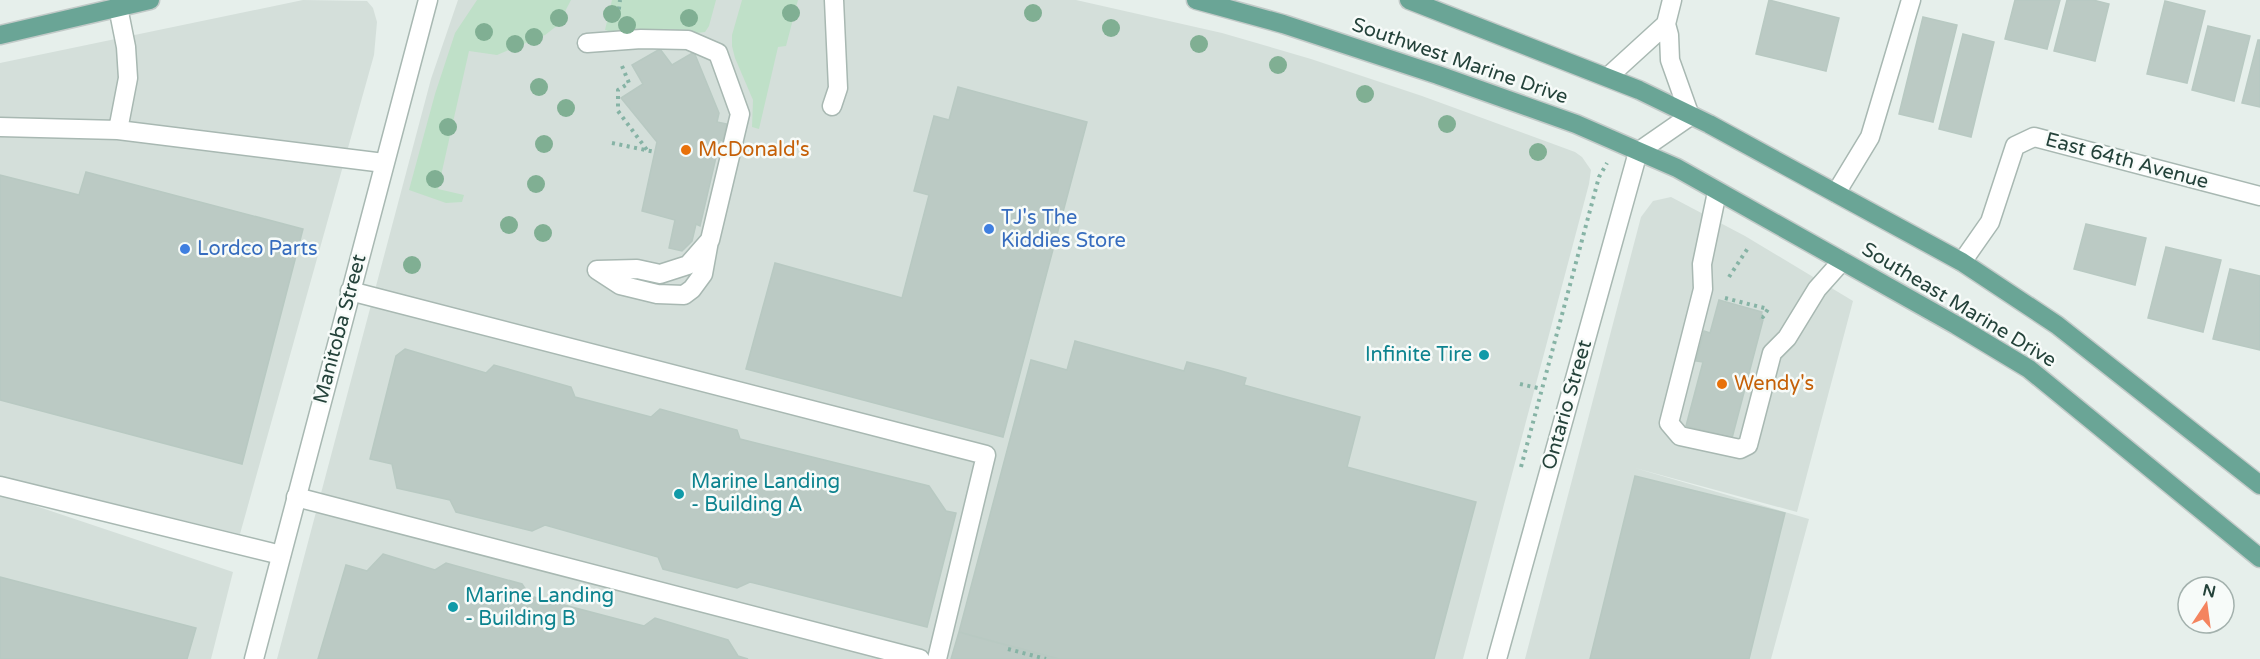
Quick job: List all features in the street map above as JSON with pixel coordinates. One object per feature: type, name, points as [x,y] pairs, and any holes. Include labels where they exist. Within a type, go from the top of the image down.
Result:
[{"type":"main road","points":[[0,35],[150,0]]},
{"type":"main road","name":"Southwest Marine Drive","points":[[1196,0],[1282,24],[1438,75],[1576,124],[1638,152]]},
{"type":"main road","name":"Southwest Marine Drive","points":[[1409,0],[1640,90]]},
{"type":"main road","name":"Southeast Marine Drive","points":[[1640,90],[1962,262],[2057,325],[2260,485]]},
{"type":"main road","name":"Southeast Marine Drive","points":[[1638,152],[1677,168],[1956,325],[2029,369],[2260,558]]},
{"type":"street","name":"Manitoba Street","points":[[254,659],[428,0]]},
{"type":"street","points":[[832,106],[838,88],[834,0]]},
{"type":"street","points":[[1638,152],[1690,116],[1671,60],[1666,24],[1672,0]]},
{"type":"street","points":[[1836,193],[1870,137],[1911,0]]},
{"type":"street","points":[[118,7],[126,47],[128,78],[118,130]]},
{"type":"street","points":[[1608,76],[1666,24]]},
{"type":"street","points":[[587,44],[641,39],[688,40],[718,53],[740,114],[703,274],[692,289],[684,295],[657,294],[620,285],[597,270],[637,269],[660,274],[688,265],[710,240]]},
{"type":"street","points":[[0,127],[118,130],[384,163]]},
{"type":"street","name":"East 64th Avenue","points":[[1962,262],[1990,222],[2014,146],[2034,137],[2260,196]]},
{"type":"street","name":"Ontario Street","points":[[1497,659],[1638,152]]},
{"type":"street","points":[[1717,192],[1702,264],[1703,289],[1669,423],[1680,436],[1740,449],[1748,445],[1772,353],[1786,338],[1817,289],[1842,261]]},
{"type":"street","points":[[350,291],[986,455],[937,659]]},
{"type":"street","points":[[0,486],[281,555]]},
{"type":"street","points":[[296,497],[920,659]]},
{"type":"path","points":[[620,62],[629,83],[618,90],[618,111],[647,150]]},
{"type":"path","points":[[612,143],[655,152]]},
{"type":"path","name":"Ontario Street","points":[[1521,468],[1599,177]]},
{"type":"path","points":[[1717,296],[1768,309],[1763,317],[1760,316]]},
{"type":"path","points":[[1520,384],[1542,389]]},
{"type":"path","points":[[1008,649],[1046,659]]},
{"type":"shaded area","points":[[303,0],[367,1],[373,8],[377,22],[374,55],[240,534],[0,476],[0,63]]},
{"type":"shaded area","points":[[458,0],[1076,0],[1222,33],[1311,59],[1422,96],[1575,152],[1582,157],[1591,170],[1589,184],[1463,659],[277,659],[431,79]]},
{"type":"shaded area","points":[[1671,197],[1745,236],[1853,301],[1797,512],[1635,468],[1809,519],[1771,659],[1525,659],[1641,217],[1653,201]]},
{"type":"shaded area","points":[[0,494],[233,572],[211,659],[0,659]]},
{"type":"green space","points":[[477,0],[571,0],[558,25],[545,35],[497,55],[469,51],[438,189],[464,195],[462,202],[446,203],[409,190],[435,94],[455,33]]},
{"type":"green space","points":[[612,0],[716,0],[709,26],[705,32],[697,33],[671,29],[612,32],[605,30]]},
{"type":"green space","points":[[742,0],[798,0],[786,46],[778,47],[759,129],[752,127],[753,100],[732,46],[732,35]]},
{"type":"building","points":[[1769,0],[1839,18],[1826,71],[1756,54]]},
{"type":"building","points":[[2015,0],[2060,0],[2047,49],[2005,39]]},
{"type":"building","points":[[2067,0],[2093,0],[2109,4],[2095,61],[2054,51]]},
{"type":"building","points":[[2165,1],[2205,11],[2187,83],[2147,74]]},
{"type":"building","points":[[1923,17],[1957,25],[1933,122],[1899,114]]},
{"type":"building","points":[[2208,26],[2250,36],[2234,101],[2192,90]]},
{"type":"building","points":[[1963,34],[1994,42],[1971,137],[1939,129]]},
{"type":"building","points":[[2258,40],[2260,40],[2260,107],[2242,103]]},
{"type":"building","name":"McDonald's","points":[[660,49],[672,65],[694,52],[719,113],[717,122],[727,124],[723,141],[720,140],[700,226],[696,224],[692,241],[682,251],[669,248],[675,220],[642,211],[657,142],[621,98],[643,84],[632,65]]},
{"type":"building","name":"TJ's The Kiddies Store","points":[[958,87],[1087,122],[1003,437],[746,369],[775,263],[902,298],[929,195],[914,191],[934,116],[949,120]]},
{"type":"building","points":[[86,172],[303,229],[242,464],[0,400],[0,175],[79,195]]},
{"type":"building","points":[[2086,224],[2146,238],[2135,285],[2074,269]]},
{"type":"building","points":[[2166,247],[2221,260],[2203,332],[2148,318]]},
{"type":"building","points":[[2230,269],[2260,276],[2260,350],[2213,339]]},
{"type":"building","name":"Wendy's","points":[[1719,300],[1762,312],[1760,319],[1763,320],[1732,438],[1686,426],[1703,362],[1696,361],[1704,331],[1710,333]]},
{"type":"building","points":[[1075,341],[1184,371],[1187,362],[1218,370],[1246,378],[1244,385],[1360,417],[1347,467],[1476,502],[1434,659],[1059,659],[959,632],[1031,360],[1067,370]]},
{"type":"building","name":"Marine Landing - Building A","points":[[405,349],[486,373],[494,365],[571,387],[575,397],[651,417],[660,409],[737,430],[740,439],[929,486],[946,511],[956,513],[927,627],[750,582],[737,588],[663,569],[658,557],[545,525],[532,531],[456,512],[450,500],[397,488],[392,464],[370,459],[396,356]]},
{"type":"building","points":[[1635,476],[1785,513],[1749,659],[1590,659]]},
{"type":"building","name":"Marine Landing - Building B","points":[[383,554],[435,570],[446,563],[522,584],[530,596],[644,626],[655,618],[728,640],[738,656],[748,659],[318,659],[346,565],[367,571]]},
{"type":"building","points":[[0,577],[196,628],[187,659],[0,659]]},
{"type":"building","points":[[959,632],[987,640],[1059,659],[951,659]]},
{"type":"place","name":"McDonald's","points":[[686,150]]},
{"type":"place","name":"TJ's The Kiddies Store","points":[[989,229]]},
{"type":"place","name":"Lordco Parts","points":[[185,249]]},
{"type":"place","name":"Infinite Tire","points":[[1484,355]]},
{"type":"place","name":"Wendy's","points":[[1722,384]]},
{"type":"place","name":"Marine Landing - Building A","points":[[679,494]]},
{"type":"place","name":"Marine Landing - Building B","points":[[453,607]]}]
